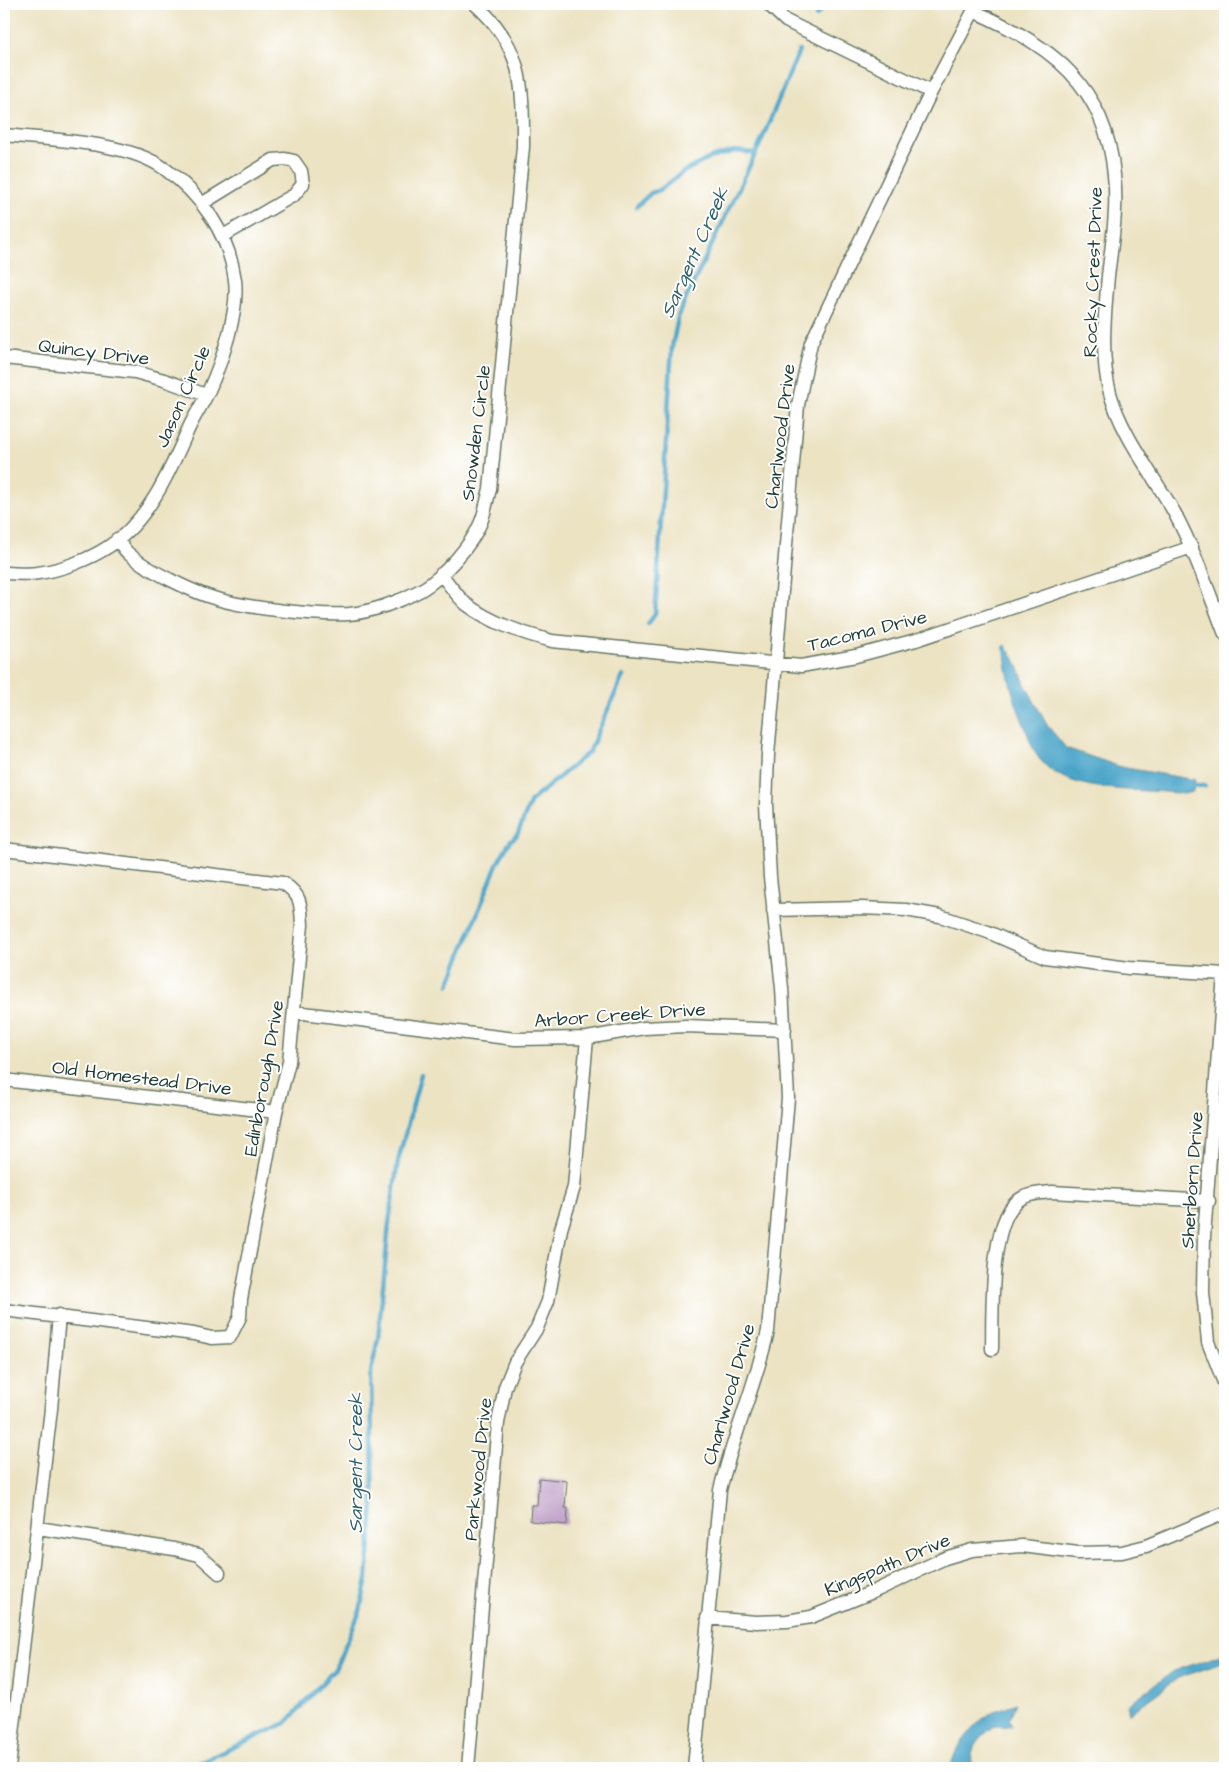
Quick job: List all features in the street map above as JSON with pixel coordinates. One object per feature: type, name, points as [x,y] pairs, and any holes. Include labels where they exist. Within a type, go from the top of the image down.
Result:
[{"type":"street","points":[[768,4],[786,22],[931,92]]},
{"type":"street","name":"Snowden Circle","points":[[118,539],[128,554],[194,591],[218,600],[261,607],[350,614],[385,605],[422,590],[449,568],[481,523],[490,489],[523,147],[523,91],[515,57],[481,5]]},
{"type":"street","name":"Charlwood Drive","points":[[772,910],[766,805],[768,755],[798,405],[811,343],[931,92],[975,7]]},
{"type":"street","name":"Rocky Crest Drive","points":[[975,7],[1026,36],[1051,53],[1075,79],[1100,112],[1110,144],[1115,176],[1114,221],[1105,315],[1106,365],[1110,393],[1124,426],[1192,547],[1225,634]]},
{"type":"street","name":"Jason Circle","points":[[4,135],[102,147],[143,156],[164,168],[203,203],[223,236],[235,281],[232,315],[223,353],[206,395],[155,495],[133,525],[109,547],[78,562],[37,574],[4,573]]},
{"type":"street","points":[[203,203],[273,160],[285,159],[294,161],[301,171],[303,184],[294,195],[223,236]]},
{"type":"street","name":"Quincy Drive","points":[[4,358],[135,372],[206,395]]},
{"type":"street","name":"Tacoma Drive","points":[[441,574],[465,603],[492,620],[520,632],[552,641],[800,666],[856,656],[916,640],[1192,547]]},
{"type":"street","name":"Edinborough Drive","points":[[4,849],[283,883],[296,892],[302,907],[295,1012],[289,1062],[276,1112],[241,1299],[240,1318],[230,1337],[212,1338],[4,1310]]},
{"type":"street","points":[[785,1030],[772,910],[861,908],[906,910],[940,916],[988,932],[1045,957],[1129,968],[1224,974]]},
{"type":"street","name":"Sherborn Drive","points":[[1224,974],[1209,1200],[1204,1236],[1204,1311],[1208,1342],[1225,1385]]},
{"type":"street","name":"Arbor Creek Drive","points":[[295,1012],[515,1039],[587,1038],[644,1028],[686,1026],[785,1030]]},
{"type":"street","name":"Charlwood Drive","points":[[694,1768],[720,1490],[728,1458],[759,1368],[768,1331],[788,1098],[785,1030]]},
{"type":"street","name":"Parkwood Drive","points":[[468,1768],[498,1423],[505,1388],[515,1362],[537,1328],[548,1301],[561,1229],[574,1187],[587,1038]]},
{"type":"street","name":"Old Homestead Drive","points":[[4,1080],[276,1112]]},
{"type":"street","points":[[992,1349],[993,1284],[998,1240],[1009,1210],[1020,1199],[1033,1194],[1052,1192],[1209,1200]]},
{"type":"street","points":[[9,1768],[38,1528],[59,1316]]},
{"type":"street","name":"Kingspath Drive","points":[[708,1618],[756,1622],[787,1621],[811,1617],[875,1591],[945,1558],[972,1550],[1022,1546],[1078,1553],[1122,1552],[1146,1546],[1225,1513]]},
{"type":"street","points":[[38,1528],[174,1549],[199,1555],[219,1573]]},
{"type":"shaded area","points":[[1225,301],[1225,357],[1220,357]]},
{"type":"water","points":[[1010,652],[1047,725],[1066,748],[1121,767],[1195,780],[1193,792],[1183,794],[1108,788],[1070,780],[1054,772],[1041,761],[1036,753],[1018,709],[1006,663],[1005,653]]},
{"type":"water","points":[[1225,1653],[1225,1662],[1178,1678],[1129,1714],[1127,1705],[1174,1671]]},
{"type":"water","points":[[1016,1703],[1009,1720],[1012,1727],[995,1726],[976,1744],[972,1756],[975,1768],[952,1768],[954,1756],[974,1727],[991,1713]]},
{"type":"building","points":[[539,1478],[567,1481],[565,1508],[568,1508],[567,1525],[530,1521],[531,1505],[537,1505]]},
{"type":"waterway","name":"Sargent Creek","points":[[816,16],[825,4]]},
{"type":"waterway","name":"Sargent Creek","points":[[648,624],[655,614],[672,347],[679,313],[760,144],[799,51]]},
{"type":"waterway","points":[[637,206],[651,193],[660,190],[683,172],[710,158],[735,151],[755,153]]},
{"type":"waterway","points":[[1005,647],[1007,653]]},
{"type":"waterway","name":"Sargent Creek","points":[[449,985],[497,864],[510,841],[517,835],[531,801],[589,752],[623,676]]},
{"type":"waterway","points":[[1194,786],[1205,786]]},
{"type":"waterway","name":"Sargent Creek","points":[[188,1768],[286,1723],[335,1669],[360,1611],[367,1579],[373,1508],[371,1371],[378,1339],[389,1223],[398,1161],[421,1074]]}]
